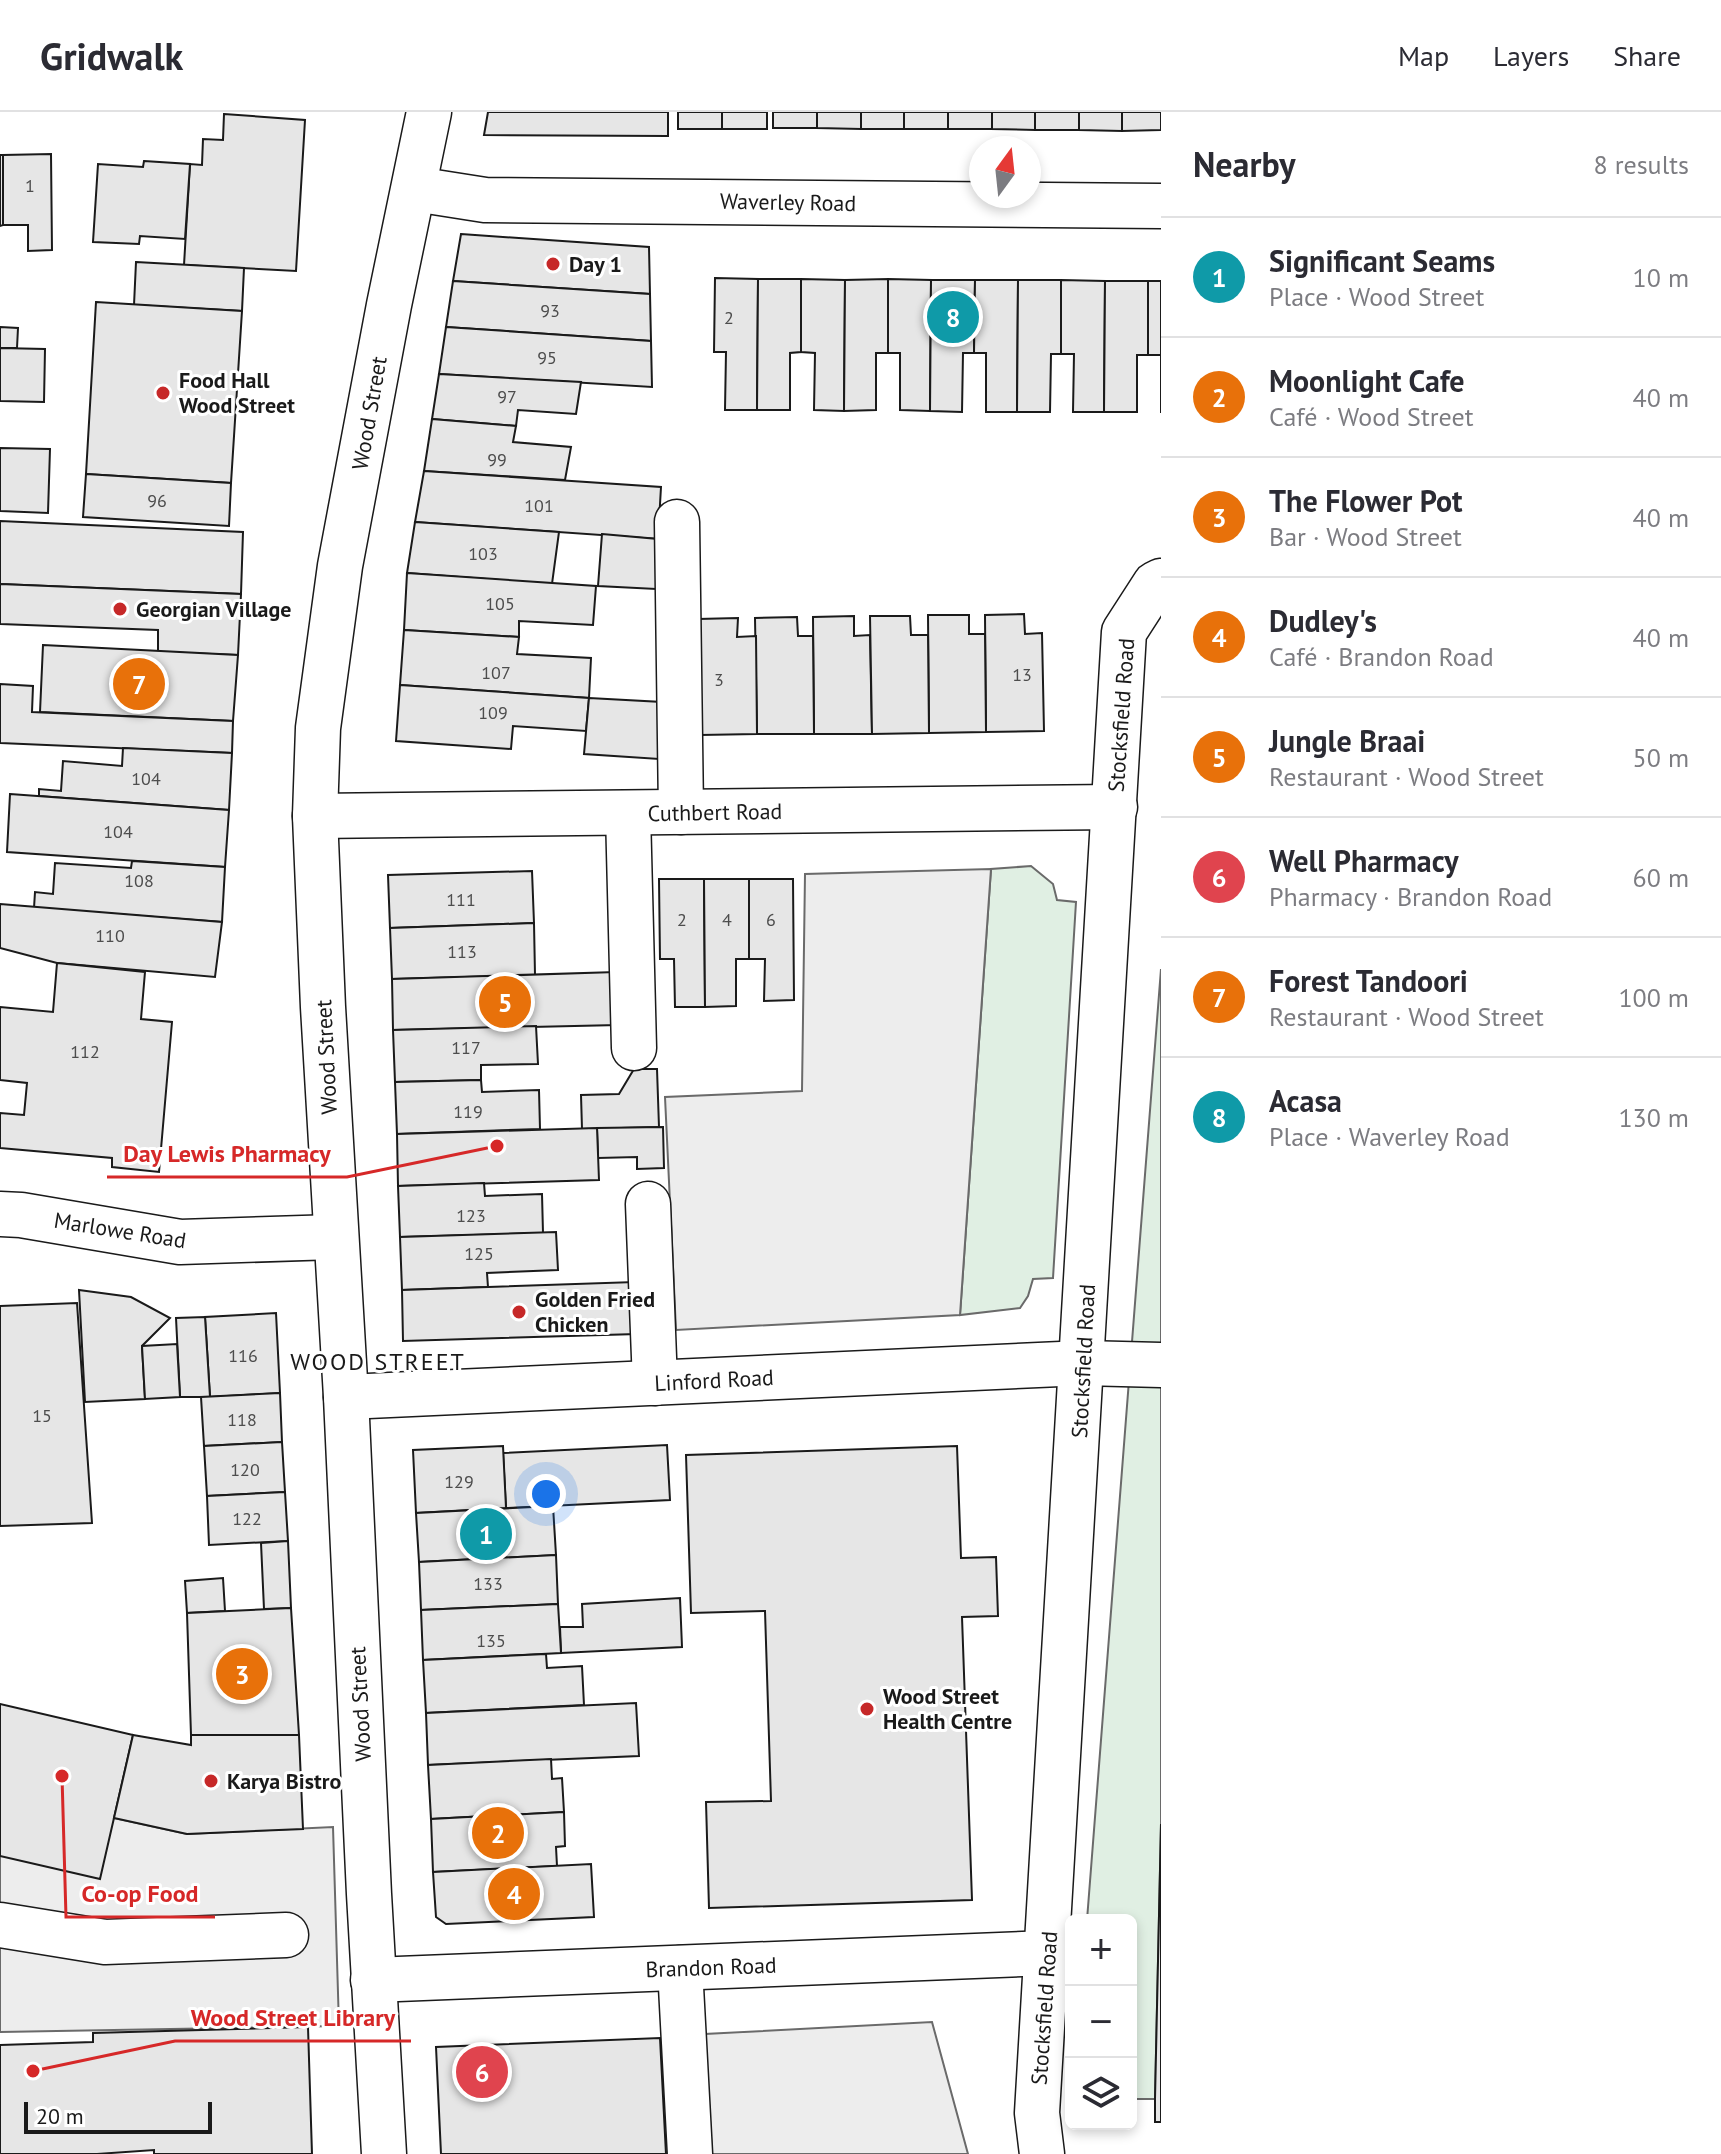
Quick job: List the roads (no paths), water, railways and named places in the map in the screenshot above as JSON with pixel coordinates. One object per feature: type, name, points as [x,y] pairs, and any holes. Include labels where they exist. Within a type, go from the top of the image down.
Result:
[{"type":"street","name":"Wood Street","points":[[384,2154],[315,816],[318,728],[340,566],[429,112]]},
{"type":"street","name":"Waverley Road","points":[[415,189],[485,200],[1161,206]]},
{"type":"street","points":[[677,522],[681,812]]},
{"type":"street","name":"Stocksfield Road","points":[[1042,2154],[1037,2113],[1124,632],[1155,584],[1161,581]]},
{"type":"street","name":"Cuthbert Road","points":[[315,816],[1115,807]]},
{"type":"street","points":[[628,813],[634,1048]]},
{"type":"street","points":[[648,1204],[655,1383]]},
{"type":"street","name":"Marlowe Road","points":[[0,1214],[180,1242],[335,1237]]},
{"type":"street","name":"Linford Road","points":[[346,1397],[1083,1363],[1161,1365]]},
{"type":"street","points":[[0,1925],[105,1942],[286,1935]]},
{"type":"street","name":"Brandon Road","points":[[373,1980],[1048,1953]]},
{"type":"street","points":[[680,1968],[690,2154]]},
{"type":"place","name":"Day 1","points":[[553,264]]},
{"type":"place","name":"Acasa","points":[[953,317]]},
{"type":"place","name":"Food Hall Wood Street","points":[[163,393]]},
{"type":"place","name":"Georgian Village","points":[[120,609]]},
{"type":"place","name":"Forest Tandoori","points":[[139,684]]},
{"type":"place","name":"Jungle Braai","points":[[505,1002]]},
{"type":"place","name":"Day Lewis Pharmacy","points":[[497,1146]]},
{"type":"place","name":"Golden Fried Chicken","points":[[519,1312]]},
{"type":"place","name":"Significant Seams","points":[[486,1534]]},
{"type":"place","name":"The Flower Pot","points":[[242,1674]]},
{"type":"place","name":"Wood Street Health Centre","points":[[867,1709]]},
{"type":"place","name":"Co-op Food","points":[[62,1776]]},
{"type":"place","name":"Karya Bistro","points":[[211,1781]]},
{"type":"place","name":"Moonlight Cafe","points":[[498,1833]]},
{"type":"place","name":"Dudley's","points":[[514,1894]]},
{"type":"place","name":"Wood Street Library","points":[[33,2071]]},
{"type":"place","name":"Well Pharmacy","points":[[482,2072]]},
{"type":"district","name":"WOOD STREET","points":[[378,1361]]}]
